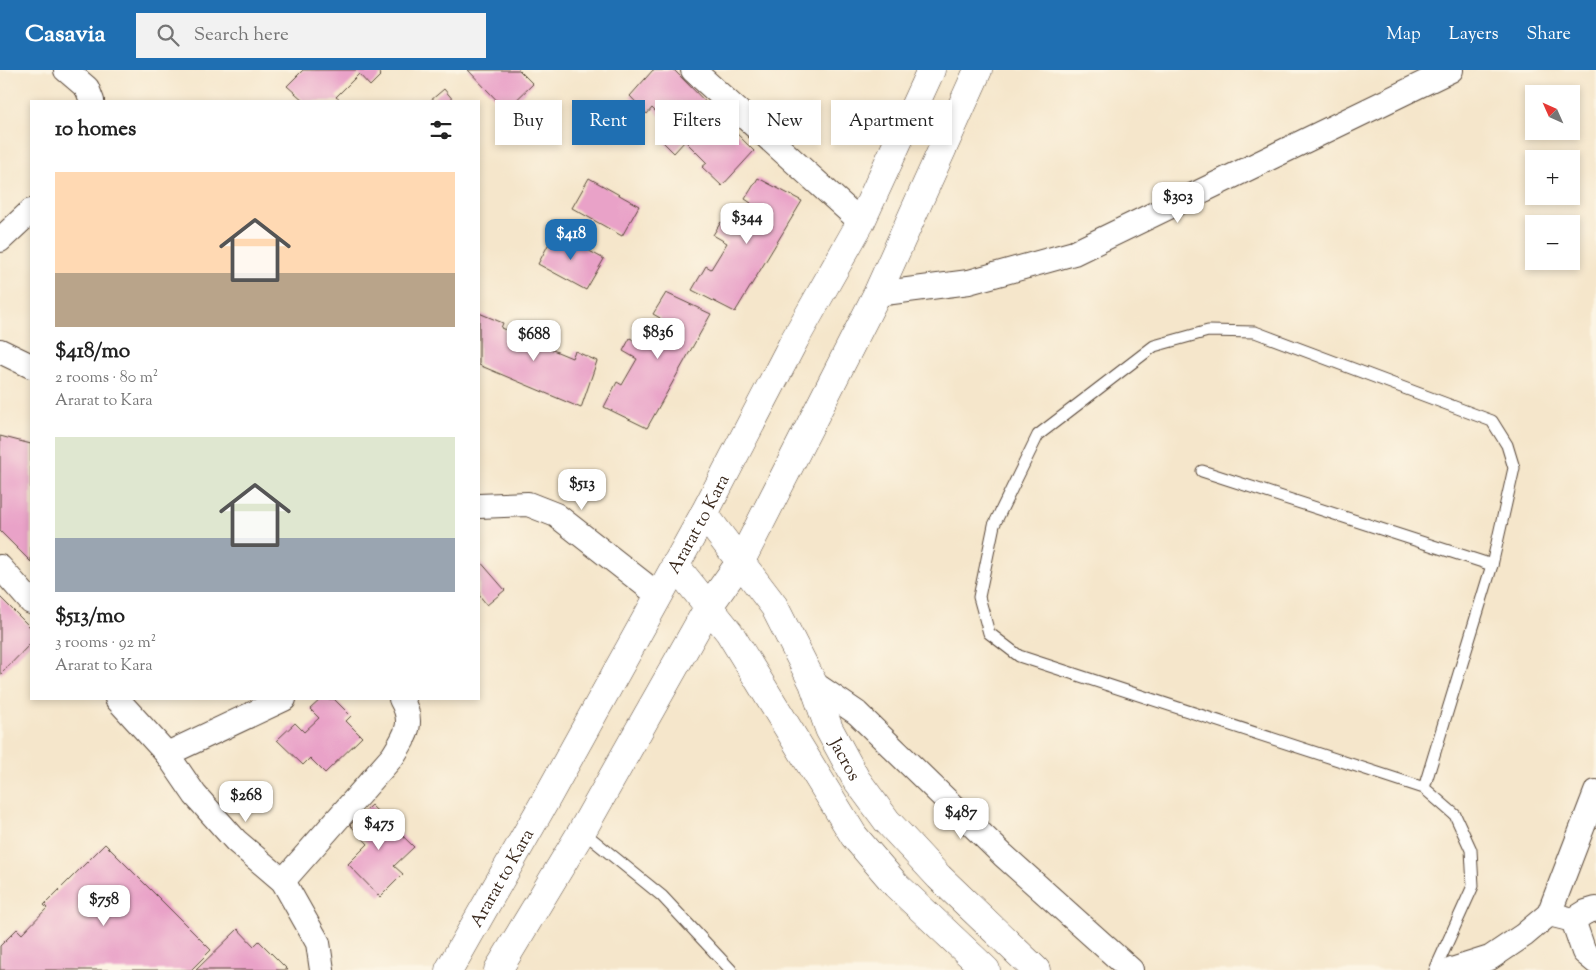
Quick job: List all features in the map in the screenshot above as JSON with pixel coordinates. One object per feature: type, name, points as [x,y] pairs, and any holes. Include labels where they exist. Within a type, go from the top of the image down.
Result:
[{"type":"main road","name":"Ararat to Kara","points":[[449,970],[704,514],[795,339],[861,222],[931,70]]},
{"type":"main road","points":[[498,970],[582,831],[709,606],[741,561],[877,294],[978,70]]},
{"type":"main road","name":"Jacros","points":[[704,514],[774,606],[813,683],[829,728],[856,779],[888,821],[939,877],[1036,970]]},
{"type":"main road","name":"Jacros","points":[[675,565],[729,632],[854,836],[896,885],[986,970]]},
{"type":"street","points":[[66,70],[87,88],[92,100]]},
{"type":"street","points":[[693,70],[861,222]]},
{"type":"street","points":[[877,294],[969,282],[1074,253],[1452,70]]},
{"type":"street","points":[[0,240],[30,212]]},
{"type":"street","points":[[0,351],[30,366]]},
{"type":"street","points":[[480,506],[528,504],[556,515],[658,595]]},
{"type":"street","points":[[0,567],[30,601]]},
{"type":"street","points":[[813,683],[857,713],[1003,855],[1131,970]]},
{"type":"street","points":[[118,700],[167,754],[195,795],[236,841],[283,881],[318,943],[322,970]]},
{"type":"street","points":[[167,754],[282,700]]},
{"type":"street","points":[[283,881],[393,756],[406,734],[409,712],[403,700]]},
{"type":"street","points":[[1452,970],[1490,958],[1524,935],[1549,914],[1596,792]]},
{"type":"street","points":[[1549,914],[1573,920],[1586,912],[1596,909]]},
{"type":"street","points":[[1573,920],[1584,952],[1596,962]]},
{"type":"lane","points":[[1424,788],[1492,564],[1514,468],[1507,445],[1492,421],[1256,332],[1208,331],[1154,346],[1038,436],[994,525],[979,597],[989,633],[1019,656],[1424,788],[1454,814],[1471,850],[1472,886],[1435,970]]},
{"type":"lane","points":[[1202,471],[1492,564]]},
{"type":"lane","points":[[582,831],[662,896],[731,970]]},
{"type":"building","points":[[303,70],[377,70],[381,75],[370,86],[359,74],[336,97],[340,100],[303,100],[287,86]]},
{"type":"building","points":[[468,70],[519,70],[533,84],[516,100],[496,100]]},
{"type":"building","points":[[653,70],[674,70],[704,100],[655,100],[655,111],[652,108],[647,114],[645,112],[645,100],[634,100],[630,96]]},
{"type":"building","points":[[444,89],[453,100],[431,100]]},
{"type":"building","points":[[739,136],[754,151],[722,186],[702,167],[707,163],[689,145],[739,145]]},
{"type":"building","points":[[666,145],[681,145],[674,153]]},
{"type":"building","points":[[589,178],[639,206],[622,236],[572,208]]},
{"type":"building","points":[[758,178],[802,201],[735,312],[692,290],[706,266],[711,269],[727,243],[713,235],[721,222],[735,230],[751,203],[745,199]]},
{"type":"building","points":[[555,232],[604,259],[586,290],[538,264]]},
{"type":"building","points":[[666,293],[711,314],[647,428],[604,407],[617,382],[622,385],[637,359],[623,351],[630,338],[644,346],[660,318],[653,314]]},
{"type":"building","points":[[480,313],[503,323],[501,328],[528,340],[535,325],[548,331],[543,346],[572,358],[575,351],[597,361],[581,408],[480,365]]},
{"type":"building","points":[[0,436],[30,444],[30,561],[0,531]]},
{"type":"building","points":[[480,561],[505,590],[487,605],[480,596]]},
{"type":"building","points":[[0,597],[30,627],[30,644],[0,675]]},
{"type":"building","points":[[320,700],[335,700],[351,716],[346,721],[362,737],[325,773],[310,758],[303,765],[277,740],[295,723],[304,732],[319,718],[310,709]]},
{"type":"building","points":[[371,805],[414,847],[394,866],[403,874],[380,897],[348,864],[368,844],[350,825]]},
{"type":"building","points":[[105,844],[211,950],[191,970],[0,970],[0,946],[17,929],[22,934],[47,908],[44,905]]},
{"type":"building","points":[[238,929],[254,946],[259,941],[288,970],[196,970]]}]
